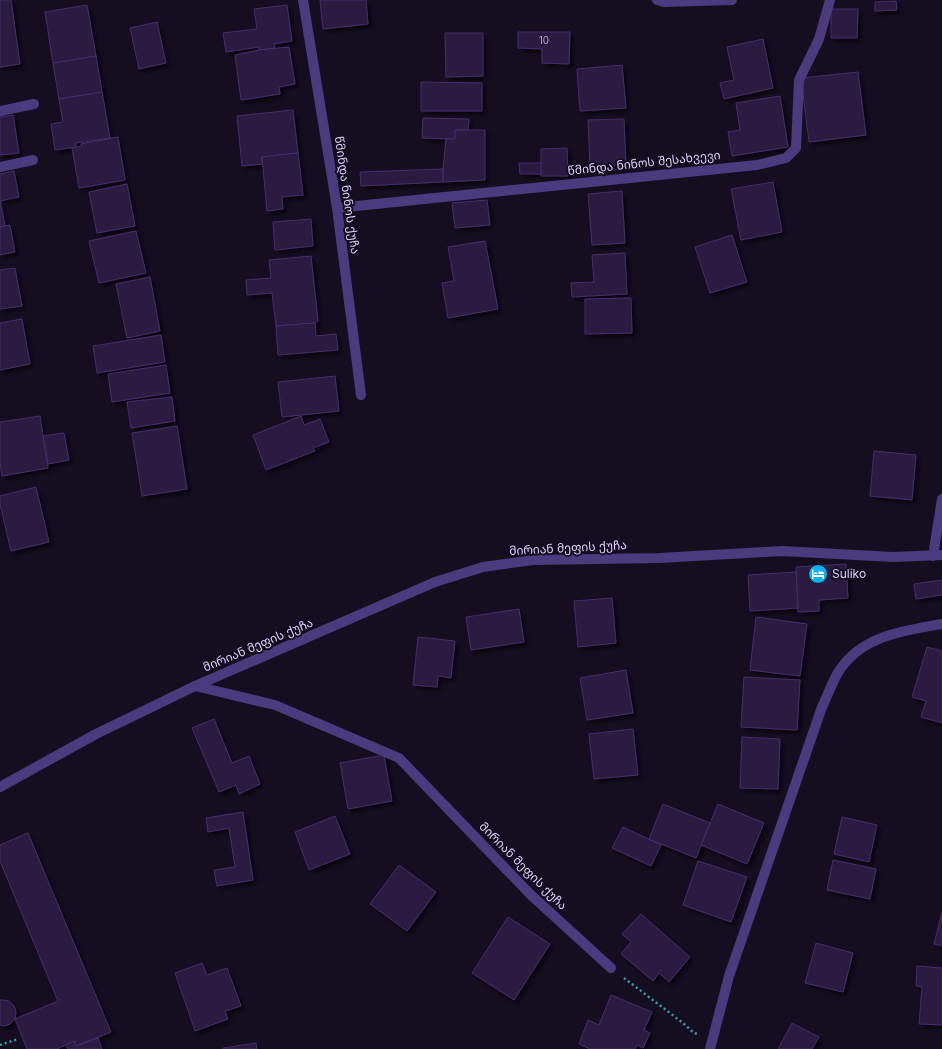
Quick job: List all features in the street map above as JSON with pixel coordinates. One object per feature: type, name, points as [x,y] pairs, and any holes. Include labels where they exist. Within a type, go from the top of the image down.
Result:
[{"type":"street","name":"წმინდა ნინოს ქუჩა","points":[[303,0],[336,208],[361,395]]},
{"type":"street","points":[[662,1],[732,0]]},
{"type":"street","name":"წმინდა ნინოს შესახვევი","points":[[336,208],[757,165],[786,158],[796,148],[799,80],[819,39],[830,0]]},
{"type":"street","points":[[0,110],[34,104]]},
{"type":"street","points":[[0,167],[33,160]]},
{"type":"street","points":[[938,555],[942,499]]},
{"type":"street","name":"მირიან მეფის ქუჩა","points":[[0,787],[96,734],[195,686],[435,582],[483,567],[532,560],[660,558],[782,551],[893,556],[938,555]]},
{"type":"street","points":[[710,1049],[729,976],[822,707],[839,671],[854,652],[874,640],[903,631],[942,624]]},
{"type":"street","name":"მირიან მეფის ქუჩა","points":[[195,686],[275,705],[399,758],[531,895],[611,968]]},
{"type":"path","points":[[611,968],[694,1033],[714,1036]]},
{"type":"path","points":[[0,1046],[18,1039]]},
{"type":"building","points":[[0,0],[11,0],[20,64],[0,67]]},
{"type":"building","points":[[320,0],[366,0],[368,24],[323,29]]},
{"type":"building","points":[[896,1],[897,10],[875,11],[875,2]]},
{"type":"building","points":[[87,5],[96,56],[53,63],[45,12]]},
{"type":"building","points":[[287,5],[292,41],[274,44],[275,48],[259,50],[259,47],[226,52],[223,33],[257,29],[254,9]]},
{"type":"building","points":[[831,9],[858,9],[857,38],[831,38]]},
{"type":"building","points":[[157,22],[166,63],[139,69],[130,28]]},
{"type":"building","points":[[518,32],[570,32],[569,64],[542,63],[542,49],[518,48]]},
{"type":"building","points":[[445,33],[483,33],[483,76],[446,77]]},
{"type":"building","points":[[763,39],[773,88],[724,99],[720,83],[734,80],[727,47]]},
{"type":"building","points":[[289,47],[295,84],[279,87],[280,94],[241,100],[235,55],[259,50]]},
{"type":"building","points":[[96,56],[102,92],[59,99],[53,63]]},
{"type":"building","points":[[622,65],[626,108],[580,111],[577,69]]},
{"type":"building","points":[[858,72],[866,135],[809,142],[801,78]]},
{"type":"building","points":[[421,82],[482,83],[482,111],[421,111]]},
{"type":"building","points":[[102,92],[110,138],[76,143],[76,147],[55,150],[51,124],[63,122],[59,99]]},
{"type":"building","points":[[780,96],[788,147],[732,156],[728,132],[740,130],[736,103]]},
{"type":"building","points":[[293,110],[298,153],[262,157],[262,164],[242,166],[237,116]]},
{"type":"building","points":[[13,115],[19,153],[0,155],[0,117]]},
{"type":"building","points":[[423,118],[469,119],[468,130],[455,130],[455,139],[422,138]]},
{"type":"building","points":[[624,119],[626,165],[590,167],[588,120]]},
{"type":"building","points":[[455,130],[485,130],[485,180],[443,182],[446,139],[455,139]]},
{"type":"building","points":[[118,137],[125,180],[79,188],[72,148],[82,146],[81,144]]},
{"type":"building","points":[[567,148],[568,176],[541,176],[541,149]]},
{"type":"building","points":[[298,153],[303,195],[282,197],[283,209],[267,211],[262,157]]},
{"type":"building","points":[[519,163],[541,163],[541,174],[520,174]]},
{"type":"building","points":[[443,169],[443,182],[361,186],[360,172]]},
{"type":"building","points":[[14,171],[19,197],[0,201],[0,174]]},
{"type":"building","points":[[773,182],[782,232],[741,240],[731,189]]},
{"type":"building","points":[[127,184],[135,226],[97,233],[89,192]]},
{"type":"building","points":[[622,191],[625,243],[592,245],[588,194]]},
{"type":"building","points":[[0,200],[5,226],[0,227]]},
{"type":"building","points":[[487,200],[490,225],[455,228],[452,203]]},
{"type":"building","points":[[311,219],[313,246],[275,250],[273,222]]},
{"type":"building","points":[[10,225],[15,252],[0,255],[0,227]]},
{"type":"building","points":[[136,231],[146,273],[99,283],[89,241]]},
{"type":"building","points":[[732,235],[747,282],[710,293],[695,247]]},
{"type":"building","points":[[485,241],[498,309],[448,318],[442,283],[454,281],[448,247]]},
{"type":"building","points":[[625,253],[627,294],[572,297],[571,283],[594,282],[592,255]]},
{"type":"building","points":[[311,256],[318,321],[315,323],[276,326],[272,293],[247,295],[246,280],[271,278],[269,260]]},
{"type":"building","points":[[15,268],[22,306],[0,309],[0,270]]},
{"type":"building","points":[[150,277],[160,331],[127,338],[116,284]]},
{"type":"building","points":[[631,298],[632,333],[585,334],[585,299]]},
{"type":"building","points":[[22,319],[30,364],[0,370],[0,323]]},
{"type":"building","points":[[315,323],[316,336],[336,334],[338,350],[278,355],[276,326]]},
{"type":"building","points":[[161,335],[165,362],[97,373],[93,346]]},
{"type":"building","points":[[166,365],[170,393],[112,402],[108,374]]},
{"type":"building","points":[[335,376],[339,411],[282,417],[278,382]]},
{"type":"building","points":[[172,397],[175,421],[131,428],[127,402]]},
{"type":"building","points":[[40,416],[48,468],[2,476],[0,462],[0,422]]},
{"type":"building","points":[[301,416],[304,425],[320,419],[329,442],[313,448],[315,451],[266,470],[253,435]]},
{"type":"building","points":[[177,426],[187,489],[142,496],[132,433]]},
{"type":"building","points":[[64,433],[69,460],[48,464],[43,436]]},
{"type":"building","points":[[874,451],[916,455],[912,500],[870,496]]},
{"type":"building","points":[[36,487],[49,542],[11,551],[0,504],[0,496]]},
{"type":"building","points":[[846,564],[848,598],[819,600],[819,611],[798,612],[796,567]]},
{"type":"building","points":[[796,572],[798,608],[750,611],[748,575]]},
{"type":"building","points":[[942,580],[942,595],[916,599],[914,584]]},
{"type":"building","points":[[612,598],[616,643],[578,647],[574,601]]},
{"type":"building","points":[[519,609],[524,642],[471,650],[466,617]]},
{"type":"building","points":[[756,617],[807,624],[800,676],[750,670]]},
{"type":"building","points":[[418,637],[455,641],[451,678],[438,676],[437,687],[413,685]]},
{"type":"building","points":[[927,647],[942,651],[942,723],[921,717],[926,701],[912,697]]},
{"type":"building","points":[[626,670],[633,713],[587,720],[580,678]]},
{"type":"building","points":[[744,677],[800,680],[797,730],[741,727]]},
{"type":"building","points":[[214,719],[232,763],[249,756],[260,784],[239,794],[236,785],[219,792],[192,728]]},
{"type":"building","points":[[633,729],[638,775],[594,779],[589,734]]},
{"type":"building","points":[[742,737],[780,739],[778,789],[740,788]]},
{"type":"building","points":[[384,755],[392,801],[348,809],[340,763]]},
{"type":"building","points":[[663,804],[710,823],[696,858],[649,839]]},
{"type":"building","points":[[718,804],[764,823],[747,864],[701,845]]},
{"type":"building","points":[[243,812],[253,880],[217,886],[214,870],[235,867],[229,828],[208,832],[206,818]]},
{"type":"building","points":[[335,816],[350,854],[309,870],[295,832]]},
{"type":"building","points":[[842,817],[877,825],[869,862],[834,854]]},
{"type":"building","points":[[623,827],[661,845],[651,866],[612,848]]},
{"type":"building","points":[[28,833],[111,1032],[76,1046],[74,1041],[57,1049],[27,1049],[15,1019],[58,1001],[0,861],[0,845]]},
{"type":"building","points":[[833,860],[876,869],[870,899],[827,890]]},
{"type":"building","points":[[698,861],[747,877],[731,922],[683,905]]},
{"type":"building","points":[[399,865],[436,892],[407,931],[370,904]]},
{"type":"building","points":[[942,912],[942,946],[934,944]]},
{"type":"building","points":[[641,914],[690,957],[669,982],[659,973],[653,981],[621,954],[631,942],[622,934]]},
{"type":"building","points":[[508,917],[550,944],[514,1000],[472,973]]},
{"type":"building","points":[[816,943],[853,953],[843,992],[805,983]]},
{"type":"building","points":[[202,963],[207,975],[227,968],[241,1006],[225,1011],[228,1019],[195,1031],[175,973]]},
{"type":"building","points":[[917,966],[942,968],[942,1025],[919,1024],[922,987],[916,986]]},
{"type":"building","points":[[611,995],[652,1012],[644,1030],[650,1033],[643,1048],[637,1045],[635,1049],[590,1049],[579,1044],[588,1020],[599,1025]]},
{"type":"building","points":[[0,1000],[9,1001],[14,1006],[16,1012],[15,1019],[10,1024],[4,1026],[0,1025]]},
{"type":"building","points":[[792,1023],[819,1037],[812,1049],[778,1049]]},
{"type":"building","points":[[98,1038],[102,1049],[68,1049],[66,1045],[74,1041],[76,1046]]},
{"type":"building","points":[[256,1043],[257,1049],[223,1049],[223,1048]]},
{"type":"place","name":"Suliko","points":[[818,574]]}]
